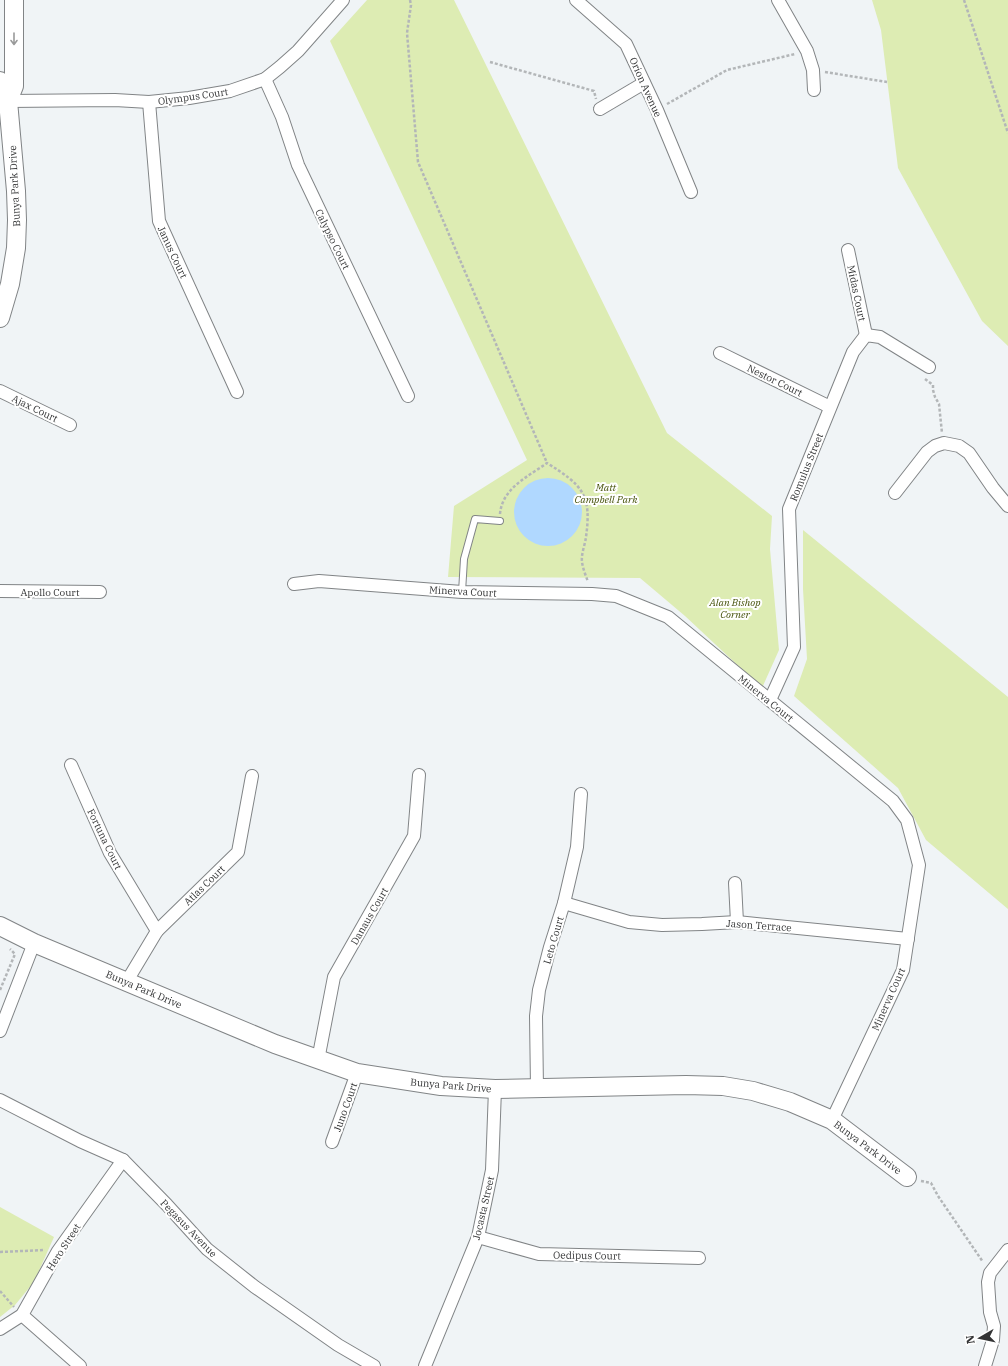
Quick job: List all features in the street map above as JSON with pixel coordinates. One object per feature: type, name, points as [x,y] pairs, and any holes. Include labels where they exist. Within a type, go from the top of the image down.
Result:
[{"type":"street","name":"Bunya Park Drive","points":[[8,101],[14,86],[14,0]]},
{"type":"street","name":"Olympus Court","points":[[8,101],[115,100],[149,102],[189,98],[230,91],[264,79],[298,51],[343,0]]},
{"type":"street","name":"Orion Avenue","points":[[576,0],[626,44],[657,110],[691,192]]},
{"type":"street","points":[[778,0],[807,51],[813,70],[814,90]]},
{"type":"street","name":"Calypso Court","points":[[264,79],[282,118],[298,165],[408,396]]},
{"type":"street","name":"Bunya Park Drive","points":[[0,81],[0,85],[8,101],[17,220],[16,248],[10,284],[0,318]]},
{"type":"street","points":[[600,109],[644,83]]},
{"type":"street","name":"Janus Court","points":[[149,102],[159,221],[237,392]]},
{"type":"street","name":"Midas Court","points":[[848,250],[866,335]]},
{"type":"street","points":[[866,335],[880,337],[929,367]]},
{"type":"street","name":"Romulus Street","points":[[770,700],[794,647],[789,509],[853,352],[866,335]]},
{"type":"street","name":"Nestor Court","points":[[720,354],[830,407]]},
{"type":"street","name":"Ajax Court","points":[[0,391],[70,425]]},
{"type":"street","points":[[895,493],[927,452],[935,446],[944,443],[959,446],[970,453],[993,488],[1008,506]]},
{"type":"street","name":"Minerva Court","points":[[294,584],[318,581],[462,592],[592,594],[616,596],[668,617],[893,801],[907,820],[919,865],[903,970],[832,1120]]},
{"type":"street","name":"Apollo Court","points":[[0,591],[100,592]]},
{"type":"street","name":"Fortuna Court","points":[[71,765],[110,853],[157,931]]},
{"type":"street","name":"Danaus Court","points":[[318,1060],[334,977],[414,836],[419,775]]},
{"type":"street","name":"Atlas Court","points":[[127,981],[157,931],[238,852],[252,776]]},
{"type":"street","name":"Leto Court","points":[[537,1088],[536,1016],[539,990],[550,947],[564,903],[577,847],[581,794]]},
{"type":"street","points":[[735,883],[736,922]]},
{"type":"street","name":"Jason Terrace","points":[[564,903],[629,922],[662,925],[736,922],[908,940]]},
{"type":"street","name":"Bunya Park Drive","points":[[0,926],[34,943],[268,1041],[357,1073],[441,1086],[495,1089],[686,1085],[723,1086],[753,1091],[783,1100],[832,1120],[907,1177]]},
{"type":"street","points":[[0,1031],[34,943]]},
{"type":"street","name":"Juno Court","points":[[332,1142],[357,1073]]},
{"type":"street","name":"Jocasta Street","points":[[425,1366],[478,1237],[492,1170],[495,1089]]},
{"type":"street","name":"Pegasus Avenue","points":[[0,1100],[80,1141],[123,1160],[207,1249],[267,1296],[338,1345],[374,1366]]},
{"type":"street","name":"Hero Street","points":[[0,1329],[22,1315],[58,1251],[123,1160]]},
{"type":"street","name":"Oedipus Court","points":[[478,1237],[539,1254],[699,1258]]},
{"type":"street","points":[[985,1366],[993,1340],[994,1326],[990,1312],[988,1290],[990,1273],[1008,1250]]},
{"type":"street","points":[[22,1315],[80,1366]]},
{"type":"lane","points":[[462,592],[464,559],[475,519],[500,521]]},
{"type":"path","points":[[410,0],[411,5],[407,33],[418,162],[547,463],[568,476],[579,486],[586,499],[588,516],[582,560],[592,594]]},
{"type":"path","points":[[964,0],[1008,133]]},
{"type":"path","points":[[657,110],[728,70],[807,51]]},
{"type":"path","points":[[490,62],[594,91],[600,109]]},
{"type":"path","points":[[813,70],[887,82]]},
{"type":"path","points":[[929,367],[923,378],[933,385],[935,397],[939,404],[940,427],[944,443]]},
{"type":"path","points":[[500,521],[501,506],[512,487],[547,463]]},
{"type":"path","points":[[0,990],[15,954],[12,950],[6,947]]},
{"type":"path","points":[[907,1177],[931,1183],[938,1196],[990,1273]]},
{"type":"path","points":[[0,1252],[40,1250],[58,1251]]},
{"type":"path","points":[[0,1290],[12,1304]]},
{"type":"green space","name":"Matt Campbell Park","points":[[367,0],[454,0],[667,433],[772,516],[770,549],[779,650],[762,688],[685,616],[640,578],[448,577],[454,506],[527,460],[330,41]]},
{"type":"green space","points":[[872,0],[1008,0],[1008,346],[982,321],[898,168],[881,30]]},
{"type":"green space","points":[[803,530],[1008,697],[1008,909],[926,840],[898,788],[794,696],[807,659],[803,589]]},
{"type":"green space","points":[[0,1207],[54,1237],[34,1282],[15,1305],[0,1317]]},
{"type":"building","points":[[548,478],[561,481],[572,488],[579,499],[582,512],[579,525],[572,536],[561,543],[548,546],[535,543],[524,536],[517,525],[514,512],[517,499],[524,488],[535,481]]},
{"type":"park label","name":"Alan Bishop Corner","points":[[735,608]]}]
